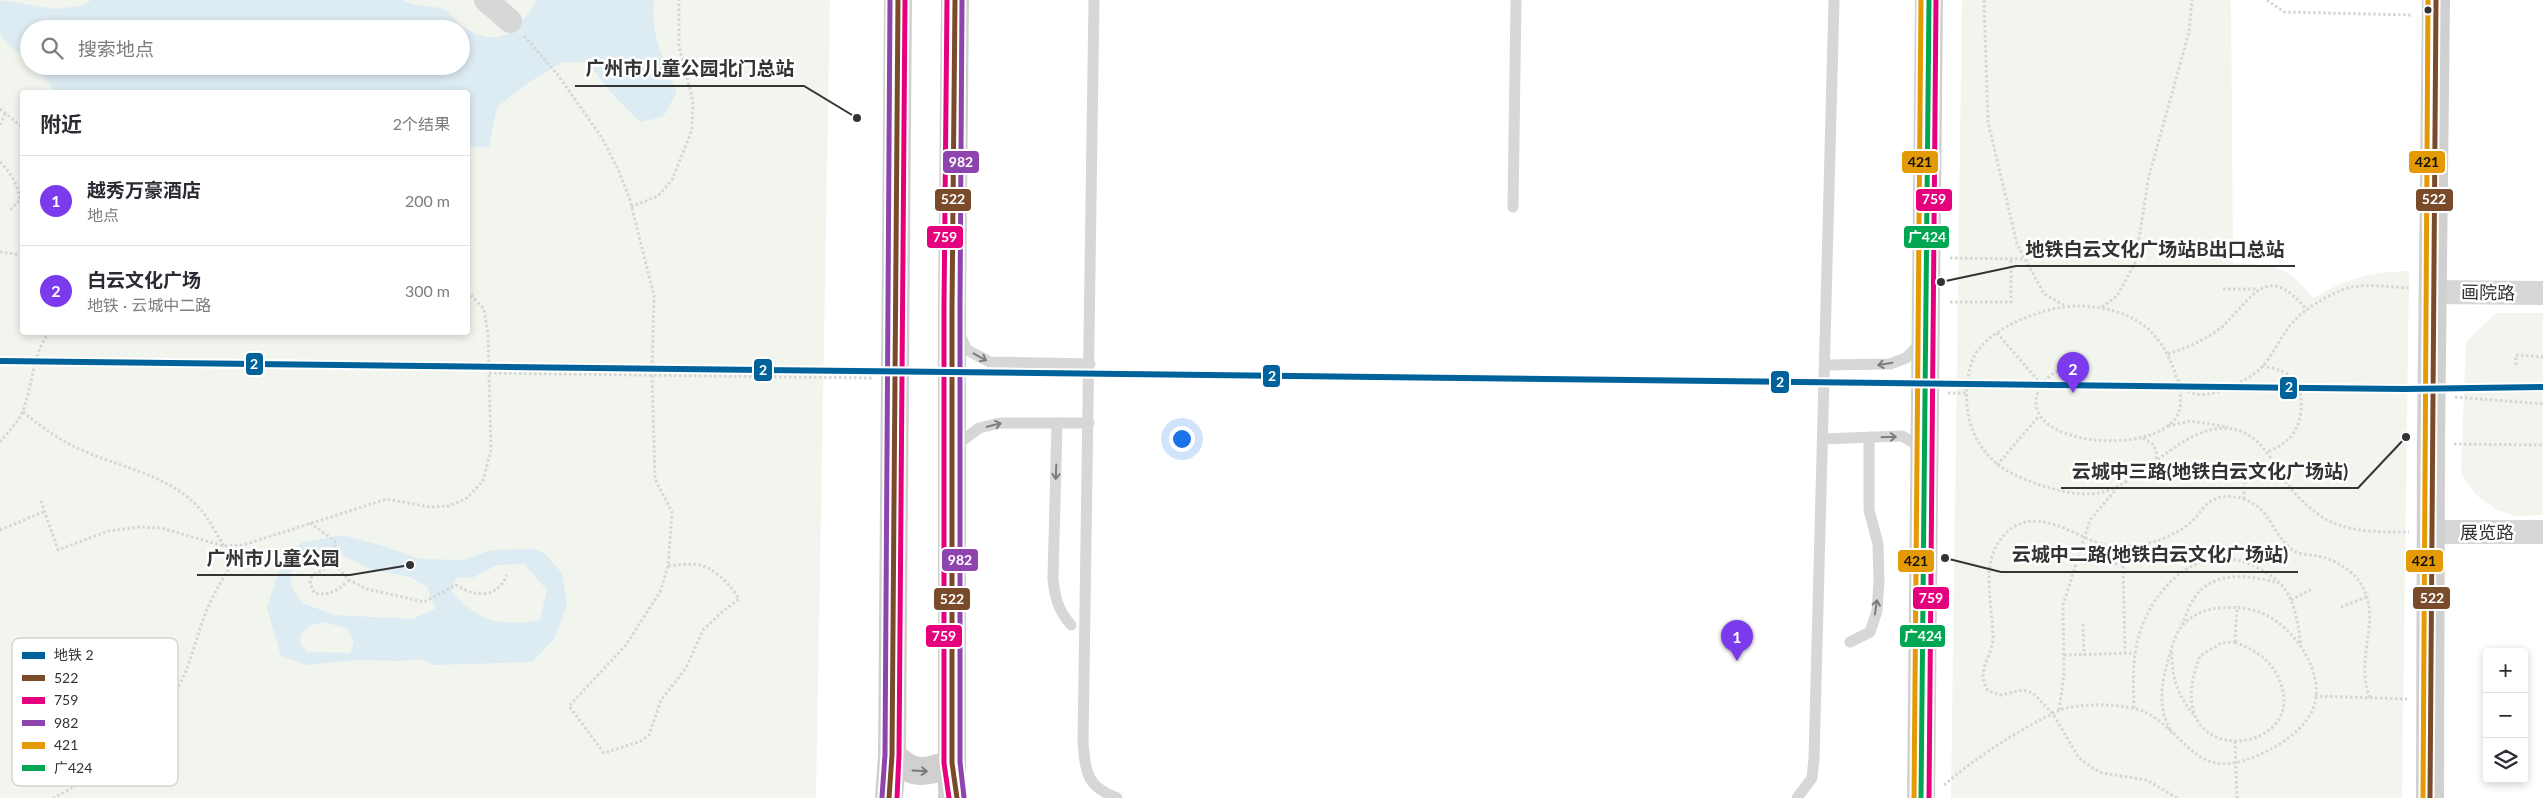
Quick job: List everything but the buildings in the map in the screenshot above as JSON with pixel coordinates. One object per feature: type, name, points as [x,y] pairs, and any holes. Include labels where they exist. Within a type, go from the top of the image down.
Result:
[{"type":"main road","points":[[889,798],[892,755],[898,0]]},
{"type":"main road","points":[[952,798],[952,320],[955,0]]},
{"type":"main road","points":[[1929,0],[1926,464],[1933,792]]},
{"type":"main road","points":[[2428,7],[2424,290],[2432,396],[2431,444],[2421,532],[2430,798]]},
{"type":"main road","points":[[892,755],[902,765],[911,770],[921,772],[934,770],[952,763]]},
{"type":"main road","points":[[952,763],[957,798]]},
{"type":"street","points":[[486,0],[510,21]]},
{"type":"street","name":"画院路","points":[[2424,290],[2543,293]]},
{"type":"street","name":"展览路","points":[[2421,532],[2543,532]]},
{"type":"lane","points":[[1094,0],[1083,743],[1086,774],[1103,793],[1117,798]]},
{"type":"lane","points":[[1513,207],[1516,0]]},
{"type":"lane","points":[[1798,798],[1812,778],[1814,758],[1834,0]]},
{"type":"lane","points":[[952,320],[967,350],[990,362],[1090,364]]},
{"type":"lane","points":[[1825,365],[1890,364],[1906,358],[1926,339]]},
{"type":"lane","points":[[953,448],[979,428],[1000,423],[1089,423]]},
{"type":"lane","points":[[1057,423],[1053,579],[1058,606],[1071,625]]},
{"type":"lane","points":[[1823,439],[1902,436],[1914,443],[1926,464]]},
{"type":"lane","points":[[1850,642],[1870,632],[1876,611],[1879,581],[1878,544],[1869,510],[1869,437]]},
{"type":"path","points":[[631,207],[658,196],[672,180],[692,130],[693,101],[679,47],[680,0]]},
{"type":"path","points":[[1984,0],[1988,122],[2017,244],[2044,294],[2065,305]]},
{"type":"path","points":[[2103,307],[2117,296],[2135,263],[2149,176],[2189,32],[2192,0]]},
{"type":"path","points":[[2267,0],[2284,12],[2428,7]]},
{"type":"path","points":[[510,21],[558,75],[602,138],[618,169],[631,207],[654,296],[652,373],[655,479],[672,512],[668,566],[660,592],[626,645],[569,706],[604,754],[641,741],[649,735],[661,700],[686,668],[703,630],[739,599],[735,591],[702,565],[668,566]]},
{"type":"path","points":[[0,109],[20,125]]},
{"type":"path","points":[[0,125],[6,114]]},
{"type":"path","points":[[0,162],[12,175],[19,192],[20,200],[10,210]]},
{"type":"path","points":[[0,252],[20,255]]},
{"type":"path","points":[[1950,258],[2025,259]]},
{"type":"path","points":[[1949,302],[2011,302],[2011,259]]},
{"type":"path","points":[[2168,354],[2208,337],[2222,326],[2245,299],[2258,290],[2270,286],[2283,288],[2296,297],[2307,310]]},
{"type":"path","points":[[2177,379],[2184,389],[2193,394],[2210,393],[2236,385],[2262,366],[2289,327],[2307,310],[2345,288],[2424,290]]},
{"type":"path","points":[[2222,289],[2258,290]]},
{"type":"path","points":[[41,501],[43,512],[58,550],[108,531],[138,527],[161,528],[224,546],[243,545],[387,499],[430,507],[449,506],[467,498],[483,481],[491,450],[488,335],[484,309],[470,294]]},
{"type":"path","points":[[2077,365],[2050,375],[2041,384],[2036,396],[2036,408],[2046,425],[2090,440],[2115,441],[2153,435],[2165,427],[2180,411],[2181,394],[2177,379],[2168,354],[2154,334],[2137,319],[2103,307],[2065,305],[2033,315],[1997,333],[1985,342],[1969,366],[1966,393],[1969,422],[1975,439],[1997,465],[2019,478],[2068,491],[2098,493],[2118,487]]},
{"type":"path","points":[[1997,333],[2041,384]]},
{"type":"path","points":[[0,442],[22,412],[33,364],[39,347],[47,335]]},
{"type":"path","points":[[2516,365],[2516,355],[2543,357]]},
{"type":"path","points":[[2262,366],[2279,370],[2290,376],[2297,384],[2301,400],[2301,413],[2292,435],[2267,452]]},
{"type":"path","points":[[489,373],[652,373],[895,378]]},
{"type":"path","points":[[1948,393],[1966,393]]},
{"type":"path","points":[[2432,396],[2543,404]]},
{"type":"path","points":[[22,412],[45,430],[74,446],[155,477],[182,494],[201,510],[224,546]]},
{"type":"path","points":[[1997,465],[2039,416]]},
{"type":"path","points":[[2165,427],[2190,421],[2232,428],[2254,439],[2267,452],[2288,485],[2305,504],[2326,519],[2367,532],[2421,532]]},
{"type":"path","points":[[2059,710],[2063,694],[2063,605],[2090,520],[2118,487],[2164,453],[2197,436],[2216,429],[2232,428]]},
{"type":"path","points":[[2142,437],[2154,445],[2157,456],[2154,462]]},
{"type":"path","points":[[2431,444],[2543,445]]},
{"type":"path","points":[[2244,499],[2245,476]]},
{"type":"path","points":[[2177,798],[2147,780],[2102,773],[2091,767],[2080,758],[2053,714],[2033,693],[2022,690],[2001,696],[1988,692],[1982,682],[1984,668],[1993,639],[1988,578],[1991,557],[1999,541],[2012,528],[2026,522],[2043,521],[2108,545],[2146,544],[2165,537],[2190,523],[2214,499],[2234,496],[2255,504],[2286,545],[2296,552],[2339,564],[2358,580],[2366,597],[2371,618],[2365,646],[2364,668],[2366,688],[2370,698]]},
{"type":"path","points":[[0,530],[43,512]]},
{"type":"path","points":[[310,523],[335,541],[334,564],[349,580],[367,589],[424,602],[456,586],[480,594],[496,591],[502,586],[507,575]]},
{"type":"path","points":[[178,687],[192,658],[207,610],[223,576],[243,545]]},
{"type":"path","points":[[1933,792],[1987,752],[2059,710],[2098,705],[2134,708],[2146,713],[2202,758],[2223,765],[2236,764],[2277,746],[2292,734],[2312,710],[2315,696],[2314,676],[2301,646],[2298,618],[2280,584],[2270,575],[2240,560],[2214,558],[2184,569],[2171,580],[2151,608],[2142,625],[2135,653],[2134,708]]},
{"type":"path","points":[[2076,562],[2123,564],[2125,653]]},
{"type":"path","points":[[334,564],[312,576],[310,583],[314,593],[324,595],[336,592],[349,580]]},
{"type":"path","points":[[2172,733],[2164,721],[2161,691],[2172,648],[2197,594],[2207,585],[2218,580],[2246,577],[2280,584]]},
{"type":"path","points":[[2290,600],[2312,589]]},
{"type":"path","points":[[2341,607],[2366,597]]},
{"type":"path","points":[[2181,626],[2197,613],[2237,606],[2260,612],[2277,623],[2301,646]]},
{"type":"path","points":[[2235,642],[2237,606]]},
{"type":"path","points":[[2083,624],[2084,655]]},
{"type":"path","points":[[2172,648],[2174,678],[2182,698],[2194,715],[2207,732],[2224,740],[2242,742],[2258,738],[2274,725],[2281,713],[2284,699],[2277,672],[2265,657],[2252,649],[2235,642],[2221,644],[2200,656],[2191,686],[2190,699],[2194,715]]},
{"type":"path","points":[[2064,655],[2135,653]]},
{"type":"path","points":[[2315,696],[2410,699]]},
{"type":"path","points":[[2235,741],[2237,798]]},
{"type":"path","points":[[53,798],[72,786]]},
{"type":"shaded area","points":[[0,0],[830,0],[816,798],[0,798]]},
{"type":"shaded area","points":[[0,0],[55,9],[81,6],[91,0],[402,0],[411,4],[443,9],[455,20],[20,20],[20,54],[0,35]]},
{"type":"shaded area","points":[[536,0],[654,0],[654,24],[659,48],[677,92],[663,117],[640,122],[614,96],[587,62],[563,62],[531,81],[497,107],[489,147],[470,146],[470,90],[54,90],[42,75],[470,75],[470,30],[484,36],[495,37],[505,35],[522,22]]},
{"type":"shaded area","points":[[1962,0],[2231,0],[2233,263],[2278,268],[2295,278],[2313,298],[2337,285],[2359,277],[2409,271],[2402,798],[1951,798]]},
{"type":"shaded area","points":[[2496,313],[2543,313],[2543,515],[2517,516],[2497,510],[2476,495],[2461,473],[2466,342]]},
{"type":"shaded area","points":[[336,536],[346,536],[420,559],[463,560],[492,550],[533,549],[544,553],[562,573],[567,605],[554,639],[532,662],[433,665],[420,659],[400,661],[358,660],[306,665],[281,656],[267,608],[281,564],[301,543]],"holes":[[[341,554],[370,569],[410,577],[427,587],[435,609],[412,619],[335,615],[302,603],[292,588],[290,572],[312,558]],[[524,564],[547,590],[540,620],[513,623],[491,620],[471,610],[451,591],[456,578],[472,578],[497,565]],[[322,622],[347,628],[354,642],[350,653],[308,652],[300,643],[301,634],[310,626]]]},
{"type":"metro line","name":"2","points":[[0,361],[2404,389],[2543,387]]},
{"type":"transit line","name":"982","points":[[882,797],[885,755],[890,0]]},
{"type":"transit line","name":"522","points":[[889,798],[892,755],[898,0]]},
{"type":"transit line","name":"759","points":[[897,798],[899,755],[905,0]]},
{"type":"transit line","name":"759","points":[[947,0],[944,307],[944,763],[949,798]]},
{"type":"transit line","name":"522","points":[[955,0],[952,307],[952,763],[957,798]]},
{"type":"transit line","name":"982","points":[[962,0],[960,762],[964,797]]},
{"type":"transit line","name":"421","points":[[1914,798],[1921,0]]},
{"type":"transit line","name":"广424","points":[[1921,798],[1929,0]]},
{"type":"transit line","name":"759","points":[[1929,798],[1936,0]]},
{"type":"transit line","name":"421","points":[[2423,798],[2428,0]]},
{"type":"transit line","name":"522","points":[[2430,798],[2436,0]]},
{"type":"place","name":"广州市儿童公园北门总站","points":[[857,118]]},
{"type":"place","name":"地铁白云文化广场站B出口总站","points":[[1941,282]]},
{"type":"place","name":"白云文化广场","points":[[2073,393]]},
{"type":"place","name":"云城中三路(地铁白云文化广场站)","points":[[2406,437]]},
{"type":"place","name":"云城中二路(地铁白云文化广场站)","points":[[1945,558]]},
{"type":"place","name":"广州市儿童公园","points":[[410,565]]},
{"type":"place","name":"越秀万豪酒店","points":[[1737,661]]}]
